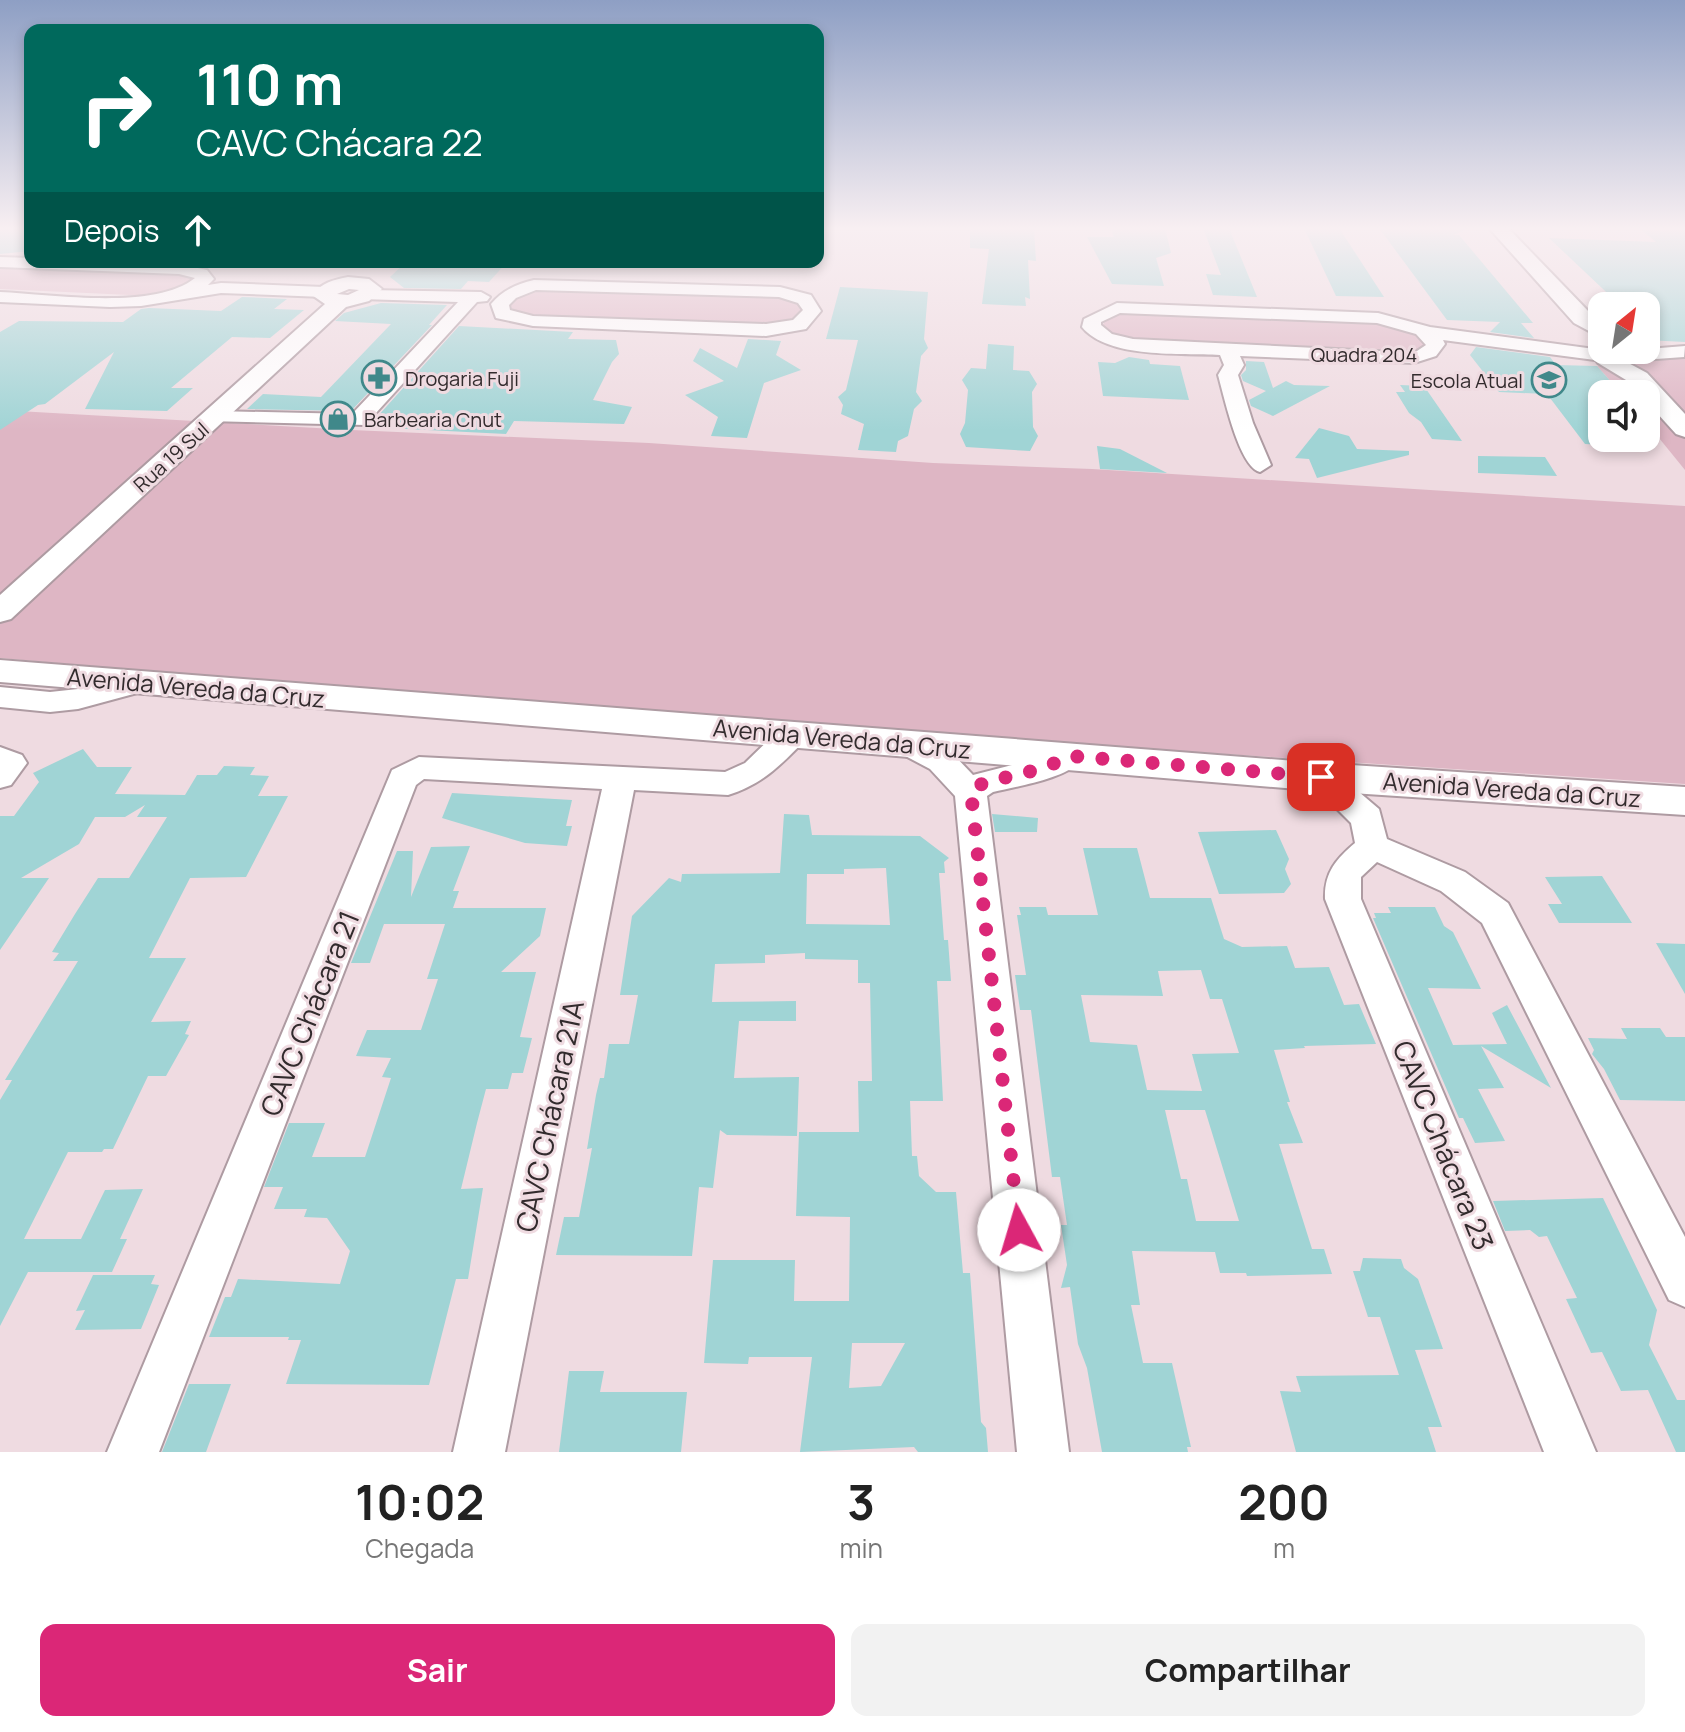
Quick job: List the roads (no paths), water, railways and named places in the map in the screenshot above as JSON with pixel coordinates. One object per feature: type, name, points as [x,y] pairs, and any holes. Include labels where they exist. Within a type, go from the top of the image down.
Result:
[{"type":"street","points":[[132,296],[132,301]]},
{"type":"street","points":[[0,297],[153,302],[181,296]]},
{"type":"street","name":"Rua 19 Sul","points":[[0,612],[344,296]]},
{"type":"street","points":[[446,296],[473,298],[500,306]]},
{"type":"street","points":[[215,417],[358,421],[473,298],[485,296]]},
{"type":"street","points":[[506,296],[500,306],[502,314],[533,321],[766,330],[799,325],[812,311],[805,299],[793,296]]},
{"type":"street","points":[[533,321],[563,303],[564,296]]},
{"type":"street","points":[[1557,296],[1588,332]]},
{"type":"street","name":"Quadra 204","points":[[1117,308],[1378,318],[1431,340],[1420,356],[1397,358],[1228,350],[1123,344],[1097,335],[1091,323],[1098,315],[1117,308]]},
{"type":"street","points":[[1431,340],[1543,345],[1588,340]]},
{"type":"street","points":[[1228,350],[1234,365],[1228,375],[1242,423],[1260,465]]},
{"type":"street","points":[[1660,354],[1685,351]]},
{"type":"street","points":[[1644,364],[1685,429]]},
{"type":"street","name":"Avenida Vereda da Cruz","points":[[0,671],[1321,777],[1685,801]]},
{"type":"street","points":[[0,697],[50,702],[78,699],[142,682]]},
{"type":"street","name":"CAVC Chácara 21","points":[[133,1452],[403,778],[419,768],[728,784],[756,771],[793,734]]},
{"type":"street","points":[[907,744],[941,761],[971,792],[1043,1452]]},
{"type":"street","points":[[971,792],[983,783],[1044,768],[1070,756]]},
{"type":"street","points":[[0,758],[11,763],[0,777]]},
{"type":"street","points":[[1321,777],[1369,833],[1461,885],[1495,913],[1685,1284]]},
{"type":"street","name":"CAVC Chácara 21A","points":[[479,1452],[620,780]]},
{"type":"street","name":"CAVC Chácara 23","points":[[1386,780],[1369,833],[1344,872],[1341,883],[1343,899],[1570,1452]]},
{"type":"place","name":"Drogaria Fuji","points":[[379,378]]},
{"type":"place","name":"Escola Atual","points":[[1549,380]]},
{"type":"place","name":"Barbearia Cnut","points":[[338,419]]}]
